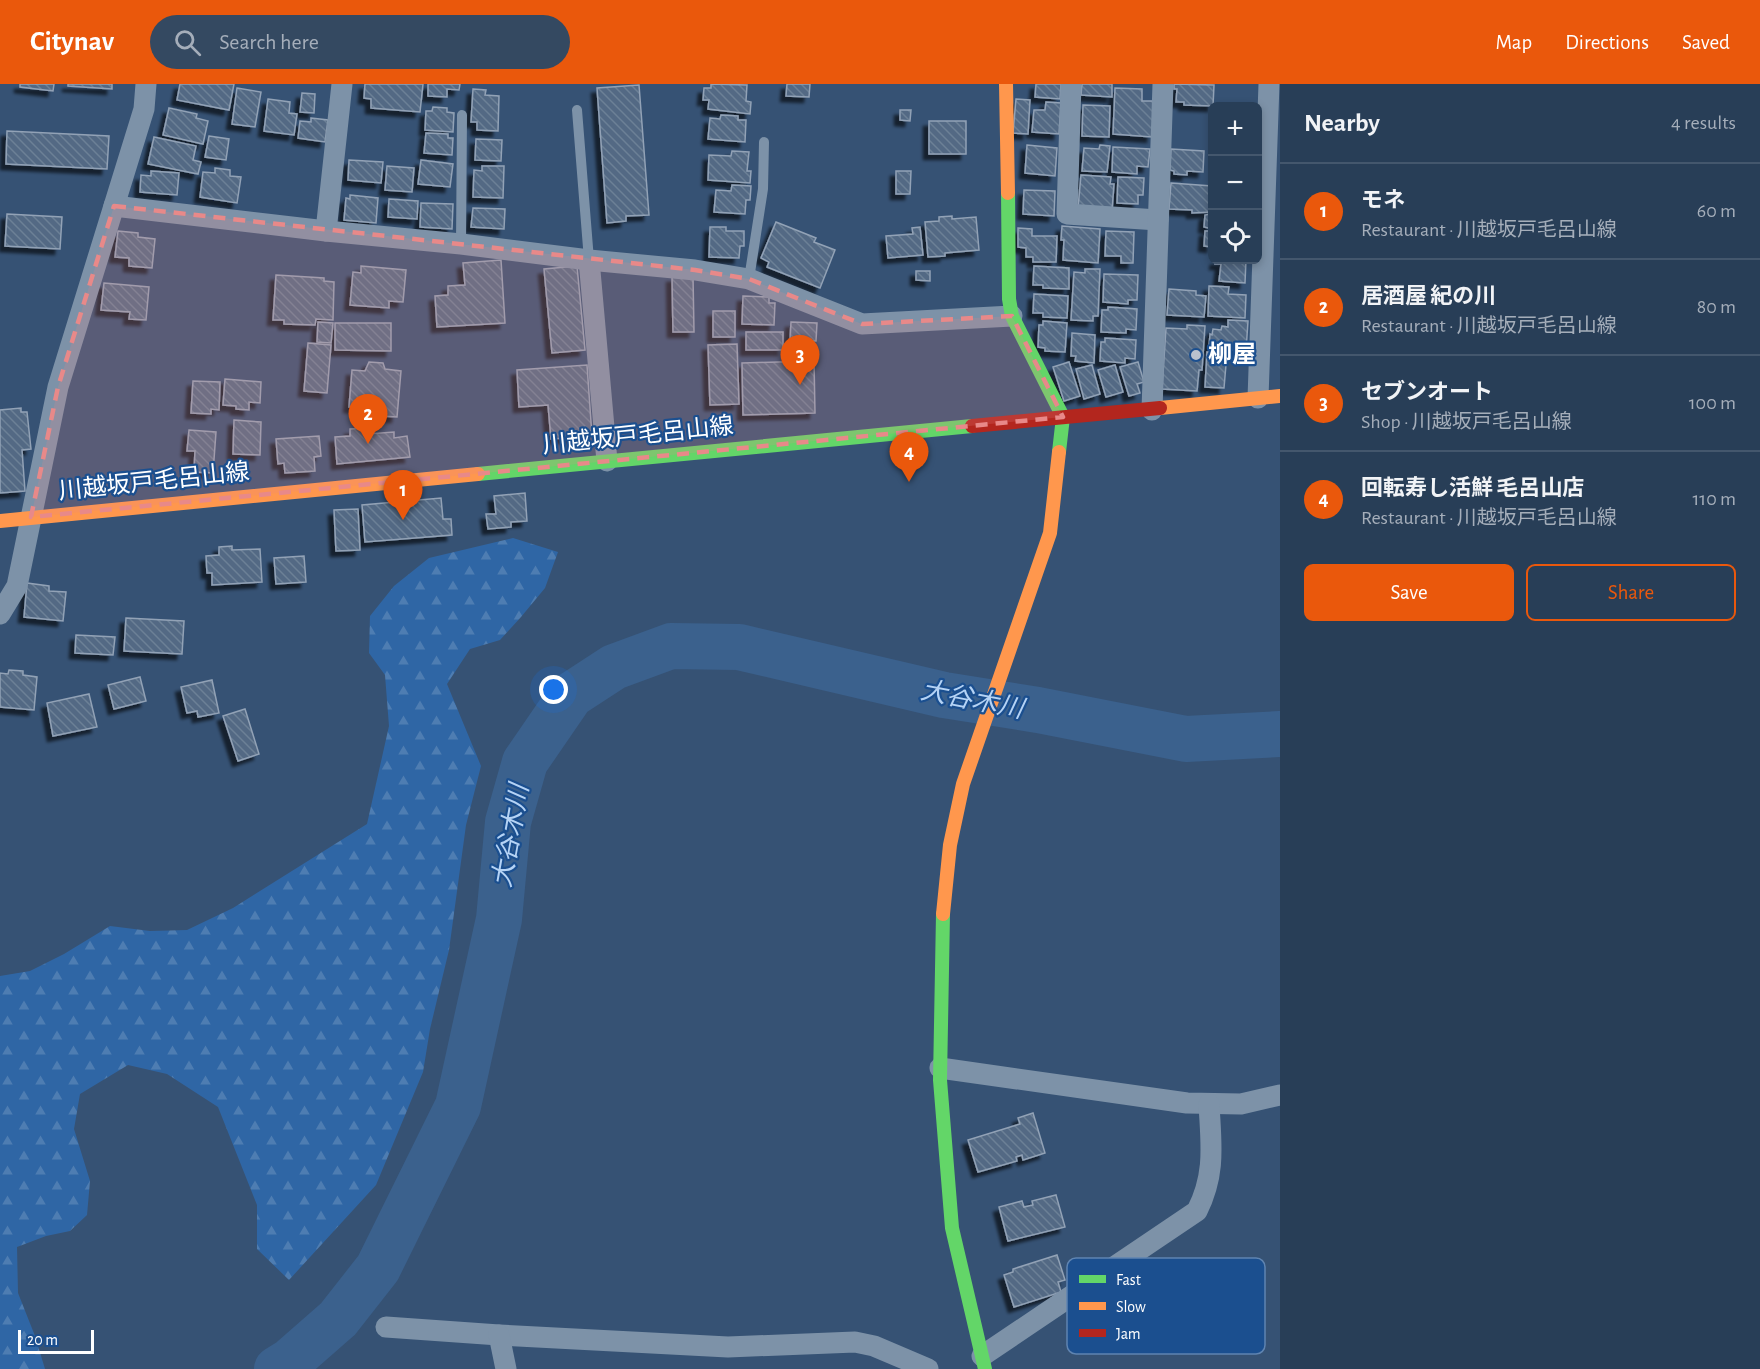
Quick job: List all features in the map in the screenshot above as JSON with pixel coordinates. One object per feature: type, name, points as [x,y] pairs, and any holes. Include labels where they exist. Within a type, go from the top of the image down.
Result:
[{"type":"street","points":[[0,614],[17,586],[58,387],[144,109],[146,84]]},
{"type":"street","points":[[326,231],[342,84]]},
{"type":"street","points":[[1006,84],[1012,316],[1064,417],[1050,533],[963,784],[950,846],[942,920],[940,1068],[952,1228],[984,1362],[1067,1303]]},
{"type":"street","points":[[1071,84],[1067,214],[1158,220]]},
{"type":"street","points":[[1152,410],[1163,84]]},
{"type":"street","points":[[1258,398],[1269,84]]},
{"type":"street","points":[[114,206],[695,270],[749,279],[862,324],[1012,316]]},
{"type":"street","points":[[589,260],[607,461]]},
{"type":"street","name":"川越坂戸毛呂山線","points":[[0,521],[1280,396]]},
{"type":"street","points":[[940,1068],[1187,1103],[1241,1104],[1280,1095]]},
{"type":"street","points":[[1131,1258],[1197,1211],[1212,1169],[1209,1104]]},
{"type":"street","points":[[386,1327],[728,1347],[855,1342],[874,1346],[928,1369]]},
{"type":"street","points":[[499,1335],[506,1369]]},
{"type":"lane","points":[[577,110],[589,260]]},
{"type":"lane","points":[[461,244],[462,115]]},
{"type":"lane","points":[[749,279],[763,189],[764,142]]},
{"type":"highlighted area","points":[[114,206],[695,270],[749,279],[862,324],[1012,316],[1063,417],[31,517],[58,387]]},
{"type":"green space","points":[[513,538],[558,552],[545,588],[521,617],[500,640],[470,649],[447,684],[481,766],[466,825],[449,950],[430,1029],[423,1072],[376,1185],[289,1280],[257,1249],[257,1205],[218,1107],[167,1074],[128,1065],[80,1094],[74,1129],[90,1181],[87,1215],[70,1231],[46,1236],[17,1247],[18,1293],[45,1369],[0,1369],[0,976],[30,971],[64,954],[110,926],[150,931],[187,930],[233,908],[367,824],[389,726],[385,675],[369,653],[370,616],[394,586],[429,558]]},
{"type":"building","points":[[20,84],[54,84],[53,91],[20,87]]},
{"type":"building","points":[[68,84],[112,84],[112,89],[68,86]]},
{"type":"building","points":[[180,84],[234,84],[229,110],[177,100]]},
{"type":"building","points":[[365,84],[423,84],[420,112],[371,108],[371,99],[364,98]]},
{"type":"building","points":[[428,84],[460,84],[459,90],[447,89],[447,97],[428,96]]},
{"type":"building","points":[[711,84],[747,85],[746,101],[751,102],[750,114],[708,109],[709,100],[703,100],[704,88],[711,88]]},
{"type":"building","points":[[787,84],[810,84],[809,97],[786,96]]},
{"type":"building","points":[[1036,84],[1061,84],[1060,99],[1035,97]]},
{"type":"building","points":[[1082,84],[1112,84],[1112,97],[1081,95]]},
{"type":"building","points":[[1174,84],[1214,85],[1213,102],[1208,102],[1208,106],[1184,105],[1184,102],[1176,102],[1177,89],[1174,89]]},
{"type":"building","points":[[639,85],[649,215],[626,216],[626,221],[607,223],[597,88]]},
{"type":"building","points":[[237,88],[261,92],[255,127],[232,124]]},
{"type":"building","points":[[1115,88],[1142,89],[1142,101],[1154,101],[1152,137],[1113,134]]},
{"type":"building","points":[[473,89],[486,90],[485,95],[499,96],[498,131],[477,130],[477,122],[471,122]]},
{"type":"building","points":[[302,93],[315,94],[314,113],[300,112]]},
{"type":"building","points":[[268,99],[290,102],[289,113],[297,114],[294,135],[264,131]]},
{"type":"building","points":[[1016,99],[1030,100],[1028,134],[1013,133]]},
{"type":"building","points":[[1046,102],[1061,103],[1059,134],[1032,132],[1034,110],[1045,110]]},
{"type":"building","points":[[1083,105],[1110,106],[1109,137],[1082,136]]},
{"type":"building","points":[[433,107],[447,108],[447,112],[454,113],[453,132],[425,130],[426,111],[432,111]]},
{"type":"building","points":[[169,108],[197,114],[196,118],[208,121],[203,144],[163,135]]},
{"type":"building","points":[[900,110],[911,110],[910,121],[900,120]]},
{"type":"building","points":[[721,115],[738,116],[738,120],[746,120],[745,142],[708,139],[710,118],[720,119]]},
{"type":"building","points":[[311,118],[328,120],[325,142],[298,138],[300,121],[311,122]]},
{"type":"building","points":[[929,121],[966,121],[966,154],[929,154]]},
{"type":"building","points":[[7,131],[109,136],[107,169],[6,164]]},
{"type":"building","points":[[426,133],[448,134],[448,138],[453,138],[452,155],[424,153]]},
{"type":"building","points":[[209,136],[229,139],[226,160],[205,157]]},
{"type":"building","points":[[154,137],[196,146],[193,160],[201,162],[198,174],[148,164]]},
{"type":"building","points":[[476,139],[502,140],[501,161],[475,160]]},
{"type":"building","points":[[1027,145],[1057,148],[1055,176],[1025,173]]},
{"type":"building","points":[[1100,145],[1110,146],[1107,172],[1082,171],[1084,148],[1099,149]]},
{"type":"building","points":[[1113,147],[1150,149],[1148,167],[1137,166],[1137,174],[1112,172]]},
{"type":"building","points":[[1171,149],[1204,151],[1203,172],[1187,171],[1187,175],[1174,174],[1174,171],[1170,170]]},
{"type":"building","points":[[732,151],[749,152],[747,171],[751,171],[750,183],[708,180],[709,155],[731,156]]},
{"type":"building","points":[[349,160],[383,162],[381,183],[348,180]]},
{"type":"building","points":[[421,160],[453,164],[450,187],[418,184]]},
{"type":"building","points":[[387,166],[414,168],[412,192],[385,190]]},
{"type":"building","points":[[482,166],[504,166],[503,198],[473,197],[474,170],[482,171]]},
{"type":"building","points":[[215,168],[230,170],[230,176],[241,177],[237,203],[200,197],[203,172],[215,173]]},
{"type":"building","points":[[151,171],[179,173],[177,195],[140,192],[141,175],[151,176]]},
{"type":"building","points":[[896,171],[911,171],[910,194],[896,194]]},
{"type":"building","points":[[1081,175],[1111,177],[1110,184],[1114,184],[1112,211],[1078,208]]},
{"type":"building","points":[[1118,177],[1144,178],[1143,195],[1138,195],[1138,204],[1117,203]]},
{"type":"building","points":[[1171,183],[1208,186],[1208,212],[1192,213],[1192,210],[1169,209]]},
{"type":"building","points":[[732,185],[751,186],[750,200],[746,200],[745,214],[714,212],[716,190],[731,191]]},
{"type":"building","points":[[1024,190],[1055,191],[1054,216],[1023,214]]},
{"type":"building","points":[[350,195],[378,198],[376,223],[344,220],[346,198],[350,199]]},
{"type":"building","points":[[389,199],[418,201],[417,219],[388,217]]},
{"type":"building","points":[[421,203],[453,204],[452,229],[420,227]]},
{"type":"building","points":[[473,208],[505,209],[504,229],[471,227]]},
{"type":"building","points":[[7,214],[62,217],[60,249],[5,246]]},
{"type":"building","points":[[1205,215],[1208,215],[1208,228],[1204,227]]},
{"type":"building","points":[[952,216],[952,219],[976,217],[979,250],[928,257],[925,222],[939,221],[939,217]]},
{"type":"building","points":[[776,222],[816,238],[814,242],[835,250],[820,288],[767,267],[769,262],[761,258]]},
{"type":"building","points":[[1062,226],[1100,229],[1098,263],[1063,260]]},
{"type":"building","points":[[710,227],[726,227],[726,231],[744,231],[744,246],[740,246],[739,258],[709,257]]},
{"type":"building","points":[[920,227],[923,255],[888,258],[886,236],[913,234],[912,228]]},
{"type":"building","points":[[1018,228],[1032,229],[1032,236],[1057,236],[1056,262],[1033,262],[1033,257],[1026,257],[1026,248],[1018,247]]},
{"type":"building","points":[[118,231],[138,233],[138,237],[155,239],[152,268],[129,266],[129,258],[115,257]]},
{"type":"building","points":[[1106,231],[1134,232],[1133,263],[1121,263],[1121,256],[1105,256]]},
{"type":"building","points":[[1205,231],[1208,231],[1208,246],[1204,246]]},
{"type":"building","points":[[501,260],[505,323],[437,327],[435,296],[448,295],[448,286],[465,285],[463,263]]},
{"type":"building","points":[[1221,264],[1246,264],[1245,283],[1219,281]]},
{"type":"building","points":[[361,266],[406,270],[403,302],[389,301],[389,308],[350,305],[353,272],[361,273]]},
{"type":"building","points":[[577,266],[585,350],[552,353],[544,269]]},
{"type":"building","points":[[1034,266],[1069,268],[1069,289],[1043,288],[1043,285],[1033,285]]},
{"type":"building","points":[[1085,269],[1100,269],[1098,316],[1093,316],[1093,321],[1071,320],[1074,272],[1085,273]]},
{"type":"building","points":[[916,271],[930,271],[930,281],[916,280]]},
{"type":"building","points":[[1104,274],[1138,275],[1137,300],[1128,300],[1128,304],[1103,302]]},
{"type":"building","points":[[276,275],[324,278],[324,281],[334,282],[333,320],[316,319],[315,325],[284,324],[284,320],[273,320]]},
{"type":"building","points":[[693,276],[694,332],[673,332],[672,277]]},
{"type":"building","points":[[104,283],[149,287],[146,320],[129,319],[130,312],[101,310]]},
{"type":"building","points":[[1209,286],[1229,287],[1228,294],[1246,295],[1245,318],[1208,316]]},
{"type":"building","points":[[1169,289],[1196,291],[1196,295],[1206,296],[1204,317],[1167,315]]},
{"type":"building","points":[[1034,294],[1068,296],[1067,318],[1043,317],[1043,313],[1033,313]]},
{"type":"building","points":[[743,296],[769,297],[769,303],[775,303],[774,325],[742,324]]},
{"type":"building","points":[[1108,307],[1137,309],[1136,330],[1126,329],[1126,333],[1101,332],[1102,310],[1108,310]]},
{"type":"building","points":[[713,311],[735,311],[735,337],[713,337]]},
{"type":"building","points":[[1228,320],[1248,321],[1246,351],[1209,348],[1210,334],[1212,335],[1213,329],[1221,330],[1222,326],[1228,327]]},
{"type":"building","points":[[1043,321],[1067,323],[1065,352],[1045,351],[1045,348],[1038,347],[1039,325],[1043,325]]},
{"type":"building","points":[[318,322],[333,323],[331,343],[317,342]]},
{"type":"building","points":[[791,322],[817,323],[816,341],[790,341]]},
{"type":"building","points":[[335,323],[391,323],[391,351],[335,350]]},
{"type":"building","points":[[1187,325],[1205,326],[1202,370],[1199,370],[1197,391],[1162,389],[1166,328],[1187,329]]},
{"type":"building","points":[[746,332],[783,332],[783,350],[746,350]]},
{"type":"building","points":[[1072,333],[1095,335],[1094,363],[1075,361],[1076,356],[1071,356]]},
{"type":"building","points":[[1105,338],[1136,340],[1135,359],[1125,358],[1125,363],[1100,361],[1101,342],[1105,342]]},
{"type":"building","points":[[308,343],[331,345],[327,393],[304,391]]},
{"type":"building","points":[[737,344],[739,404],[710,405],[708,345]]},
{"type":"building","points":[[1207,352],[1227,353],[1224,388],[1205,387]]},
{"type":"building","points":[[814,361],[815,413],[743,415],[742,363]]},
{"type":"building","points":[[369,362],[383,363],[385,369],[401,371],[397,417],[381,416],[382,409],[349,407],[352,370],[365,371]]},
{"type":"building","points":[[1069,362],[1080,396],[1064,401],[1053,367]]},
{"type":"building","points":[[1138,362],[1144,382],[1137,384],[1140,393],[1129,396],[1120,367]]},
{"type":"building","points":[[587,365],[592,436],[551,439],[548,405],[519,407],[517,370]]},
{"type":"building","points":[[1092,365],[1100,394],[1084,399],[1076,369]]},
{"type":"building","points":[[1115,365],[1123,392],[1106,397],[1098,370]]},
{"type":"building","points":[[225,379],[261,382],[260,403],[249,402],[249,410],[223,405]]},
{"type":"building","points":[[193,381],[220,382],[219,410],[211,409],[211,414],[191,413]]},
{"type":"building","points":[[21,408],[21,412],[27,412],[31,449],[22,450],[25,491],[0,493],[0,410]]},
{"type":"building","points":[[234,420],[261,422],[260,455],[233,454]]},
{"type":"building","points":[[367,428],[367,434],[394,432],[394,438],[407,436],[410,457],[337,464],[335,437],[350,436],[350,429]]},
{"type":"building","points":[[189,430],[216,432],[213,473],[194,472],[195,451],[187,451]]},
{"type":"building","points":[[319,436],[321,456],[314,457],[315,471],[285,473],[284,463],[278,464],[276,439]]},
{"type":"building","points":[[525,493],[527,521],[511,522],[511,527],[488,529],[486,514],[496,514],[494,496]]},
{"type":"building","points":[[441,498],[443,519],[451,519],[452,535],[365,542],[362,505]]},
{"type":"building","points":[[358,509],[360,550],[336,551],[334,510]]},
{"type":"building","points":[[232,546],[232,550],[260,549],[262,582],[212,585],[212,573],[207,573],[206,556],[219,555],[219,547]]},
{"type":"building","points":[[304,556],[306,582],[276,584],[274,558]]},
{"type":"building","points":[[27,583],[49,586],[49,591],[66,592],[63,621],[24,617]]},
{"type":"building","points":[[126,618],[184,621],[182,654],[124,651]]},
{"type":"building","points":[[76,635],[115,637],[113,655],[75,653]]},
{"type":"building","points":[[9,670],[23,671],[23,675],[37,677],[34,710],[0,707],[0,673],[8,674]]},
{"type":"building","points":[[140,677],[146,701],[114,709],[108,685]]},
{"type":"building","points":[[212,680],[219,713],[198,717],[197,711],[187,713],[181,687]]},
{"type":"building","points":[[89,694],[97,727],[53,736],[47,703]]},
{"type":"building","points":[[245,709],[259,754],[238,761],[223,716]]},
{"type":"building","points":[[1033,1113],[1045,1153],[1023,1160],[1022,1155],[1016,1157],[1017,1161],[978,1172],[968,1140],[1020,1124],[1018,1118]]},
{"type":"building","points":[[1056,1195],[1065,1227],[1008,1241],[999,1207],[1022,1201],[1024,1207],[1033,1205],[1032,1201]]},
{"type":"building","points":[[1057,1255],[1065,1280],[1058,1282],[1061,1292],[1014,1307],[1004,1275],[1013,1272],[1013,1269]]},
{"type":"waterway","name":"大谷木川","points":[[277,1369],[290,1361],[338,1319],[378,1268],[458,1106],[499,919],[508,822],[525,762],[571,695],[614,667],[671,646],[739,647],[944,695],[1038,710],[1186,739],[1280,734]]},
{"type":"traffic: fast","points":[[1008,193],[1009,299],[1012,316],[1063,417],[1059,452]]},
{"type":"traffic: fast","points":[[478,474],[972,426]]},
{"type":"traffic: fast","points":[[943,914],[940,1080],[952,1228],[985,1369]]},
{"type":"traffic: slow","points":[[1006,84],[1008,193]]},
{"type":"traffic: slow","points":[[1160,408],[1280,396]]},
{"type":"traffic: slow","points":[[943,914],[950,845],[963,784],[1050,533],[1059,452]]},
{"type":"traffic: slow","points":[[0,521],[478,474]]},
{"type":"traffic: jam","points":[[972,426],[1160,408]]},
{"type":"place","name":"柳屋","points":[[1196,355]]},
{"type":"place","name":"セブンオート","points":[[800,385]]},
{"type":"place","name":"居酒屋 紀の川","points":[[368,444]]},
{"type":"place","name":"回転寿し活鮮 毛呂山店","points":[[909,482]]},
{"type":"place","name":"モネ","points":[[403,520]]}]
